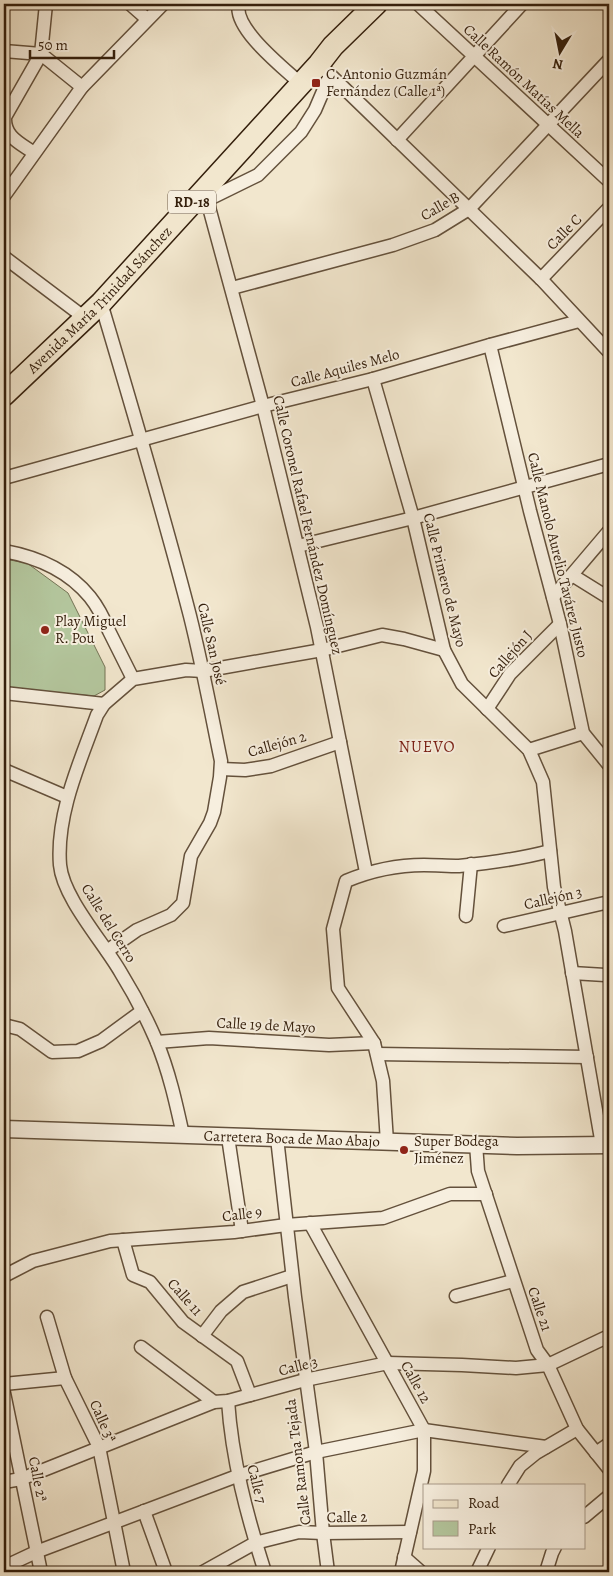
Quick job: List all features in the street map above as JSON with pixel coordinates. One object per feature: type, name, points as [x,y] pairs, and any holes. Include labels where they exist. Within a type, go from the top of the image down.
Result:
[{"type":"main road","name":"Avenida María Trinidad Sánchez","points":[[4,395],[101,303],[205,194],[301,84],[325,70],[333,46],[376,4]]},
{"type":"street","points":[[34,153],[9,135],[4,126],[5,117],[41,54],[46,4]]},
{"type":"street","points":[[130,4],[147,19]]},
{"type":"street","points":[[4,196],[82,87],[163,4]]},
{"type":"street","name":"Calle Ramón Matías Mella","points":[[418,4],[609,181]]},
{"type":"street","points":[[398,140],[522,4]]},
{"type":"street","points":[[238,5],[244,24],[254,41],[301,84]]},
{"type":"street","points":[[4,52],[41,54],[82,87]]},
{"type":"street","name":"Calle B","points":[[232,288],[393,245],[435,230],[469,209],[609,60]]},
{"type":"street","points":[[205,194],[258,175],[301,132],[315,110],[325,70],[541,279],[609,352]]},
{"type":"street","name":"Calle Coronel Rafael Fernández Domínguez","points":[[205,194],[232,288],[298,546],[322,650],[366,872]]},
{"type":"street","name":"Calle C","points":[[541,279],[609,208]]},
{"type":"street","points":[[4,256],[85,318]]},
{"type":"street","name":"Calle San José","points":[[101,303],[142,441],[190,617],[221,761],[214,812],[210,823],[191,856],[183,903],[171,916],[137,930],[107,951]]},
{"type":"street","name":"Calle Aquiles Melo","points":[[4,478],[263,406],[373,379],[579,321]]},
{"type":"street","name":"Calle Manolo Aurelio Tavárez Justo","points":[[490,345],[560,624],[583,733],[609,765]]},
{"type":"street","name":"Calle Primero de Mayo","points":[[373,379],[413,518],[444,650],[462,684],[529,750],[543,782],[554,888],[606,1145]]},
{"type":"street","points":[[298,546],[413,518],[609,464]]},
{"type":"street","points":[[553,597],[609,531]]},
{"type":"street","points":[[4,550],[27,555],[62,572],[90,597],[98,609],[133,679],[186,670],[203,671],[322,650],[382,635],[444,650]]},
{"type":"street","points":[[572,575],[609,598]]},
{"type":"street","name":"Callejón J","points":[[487,709],[510,674],[560,624]]},
{"type":"street","name":"Calle del Cerro","points":[[133,679],[104,704],[97,715],[67,797],[59,851],[60,867],[63,879],[78,908],[121,972],[142,1011],[156,1042],[173,1092],[183,1135]]},
{"type":"street","points":[[4,693],[104,704]]},
{"type":"street","points":[[529,750],[583,733]]},
{"type":"street","name":"Callejón 2","points":[[221,769],[245,770],[271,766],[340,742]]},
{"type":"street","points":[[4,770],[67,797]]},
{"type":"street","points":[[387,1142],[383,1081],[376,1048],[338,988],[333,929],[346,881],[366,872],[422,865],[471,864],[516,859],[550,851]]},
{"type":"street","points":[[466,916],[471,864]]},
{"type":"street","name":"Callejón 3","points":[[504,926],[609,902]]},
{"type":"street","points":[[572,972],[605,974],[609,976]]},
{"type":"street","points":[[4,1025],[20,1029],[52,1052],[78,1051],[101,1041],[142,1011]]},
{"type":"street","name":"Calle 19 de Mayo","points":[[156,1042],[209,1038],[376,1048],[587,1057]]},
{"type":"street","name":"Carretera Boca de Mao Abajo","points":[[4,1129],[517,1146],[606,1145]]},
{"type":"street","points":[[228,1137],[242,1230]]},
{"type":"street","name":"Calle Ramona Tejada","points":[[278,1138],[286,1225],[316,1452],[328,1572]]},
{"type":"street","name":"Calle 21","points":[[476,1144],[478,1171],[513,1282],[537,1350],[548,1365],[577,1429],[609,1469]]},
{"type":"street","name":"Calle 9","points":[[4,1276],[33,1261],[110,1241],[383,1218],[450,1194],[486,1194]]},
{"type":"street","name":"Calle 12","points":[[310,1223],[424,1430],[424,1471],[401,1572]]},
{"type":"street","name":"Calle 11","points":[[123,1240],[133,1275],[150,1282],[183,1322],[237,1361],[250,1395]]},
{"type":"street","points":[[202,1336],[221,1311],[243,1292],[292,1276]]},
{"type":"street","points":[[456,1296],[513,1282]]},
{"type":"street","name":"Calle 3ª","points":[[47,1317],[65,1378],[99,1447],[124,1572]]},
{"type":"street","name":"Calle 3","points":[[4,1482],[22,1479],[214,1402],[228,1401],[305,1380],[388,1363],[516,1368],[548,1365],[609,1336]]},
{"type":"street","points":[[141,1347],[214,1402]]},
{"type":"street","points":[[4,1384],[65,1378]]},
{"type":"street","name":"Calle 2ª","points":[[4,1392],[41,1572]]},
{"type":"street","name":"Calle 7","points":[[228,1401],[237,1476],[265,1572]]},
{"type":"street","points":[[509,1484],[520,1466],[536,1453],[577,1429]]},
{"type":"street","points":[[4,1566],[36,1552],[237,1476],[316,1452],[424,1430],[546,1447]]},
{"type":"street","points":[[596,1453],[609,1444]]},
{"type":"street","points":[[586,1515],[609,1496]]},
{"type":"street","points":[[144,1511],[166,1572]]},
{"type":"street","name":"Calle 2","points":[[203,1572],[255,1543],[299,1532],[323,1534],[410,1532]]},
{"type":"street","points":[[477,1572],[489,1548]]},
{"type":"street","points":[[546,1572],[554,1548]]},
{"type":"street","points":[[404,1557],[421,1572]]},
{"type":"green space","name":"Play Miguel R. Pou","points":[[4,559],[27,563],[68,593],[105,667],[105,690],[94,696],[4,688]]},
{"type":"place","name":"C. Antonio Guzmán Fernández (Calle 1ª)","points":[[316,83]]},
{"type":"place","name":"Play Miguel R. Pou","points":[[45,630]]},
{"type":"place","name":"Super Bodega Jiménez","points":[[404,1150]]},
{"type":"district","name":"NUEVO","points":[[427,747]]}]
